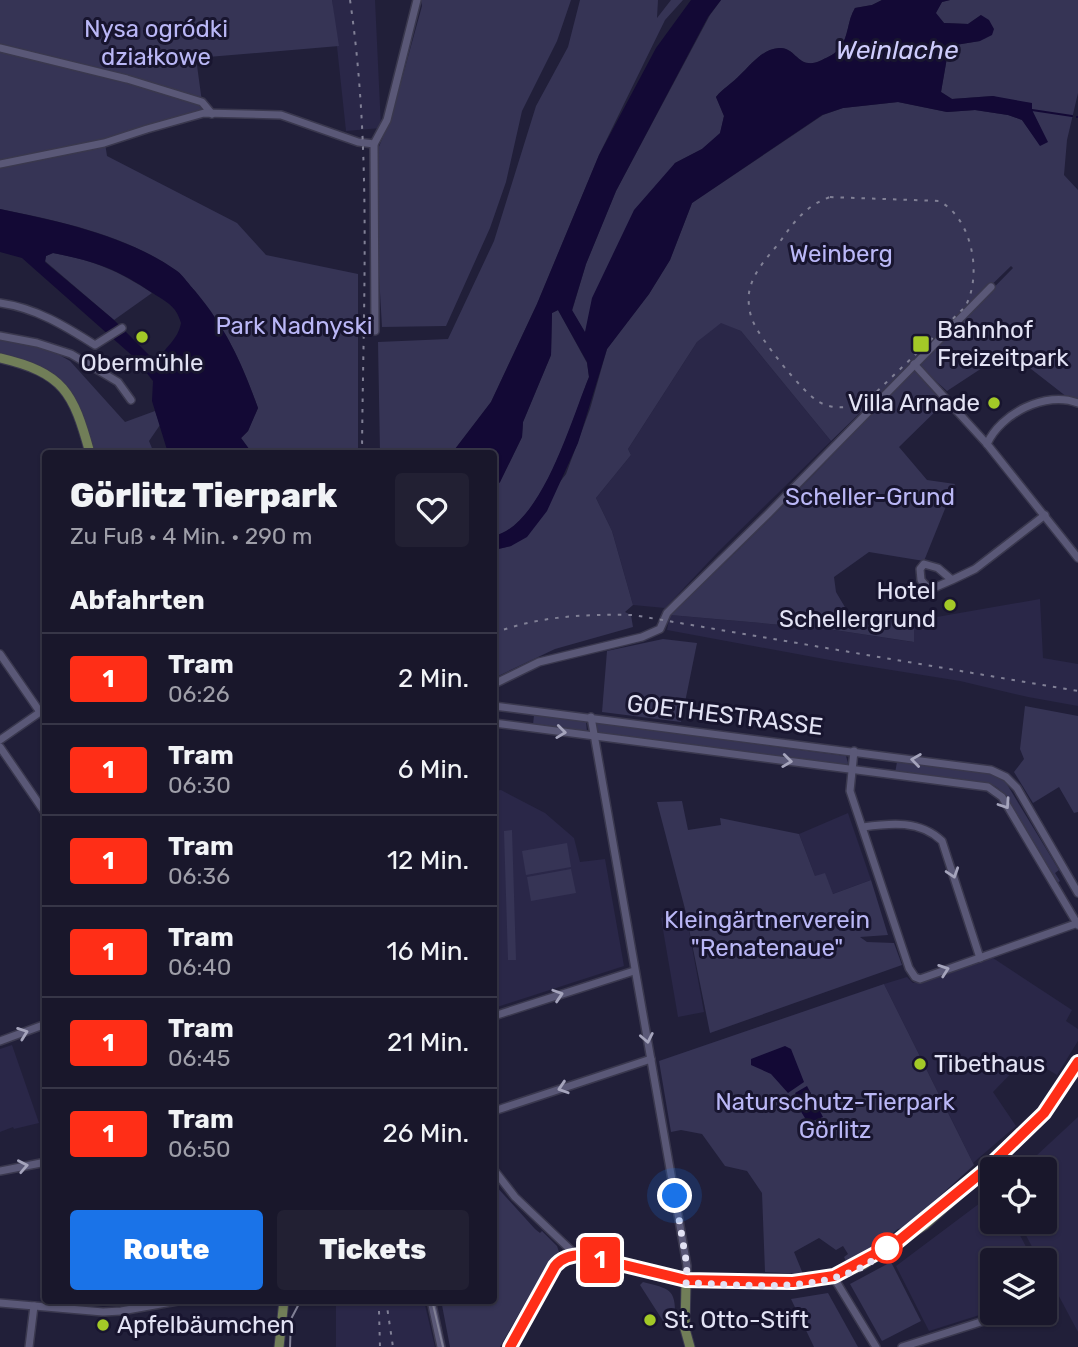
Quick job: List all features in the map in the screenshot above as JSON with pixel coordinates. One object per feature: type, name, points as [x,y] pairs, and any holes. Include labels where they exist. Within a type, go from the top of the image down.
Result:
[{"type":"main road","points":[[0,358],[35,367],[62,386],[76,408],[89,450]]},
{"type":"main road","points":[[690,1347],[685,1329],[686,1283],[793,1284],[834,1278],[880,1256],[934,1217],[1047,1113],[1078,1066]]},
{"type":"main road","points":[[277,1304],[280,1334]]},
{"type":"main road","points":[[279,1347],[284,1304]]},
{"type":"street","points":[[375,331],[374,144],[387,120],[417,0]]},
{"type":"street","points":[[0,48],[127,79],[202,102],[212,114]]},
{"type":"street","points":[[0,164],[104,143],[204,113],[281,115],[358,142],[374,144]]},
{"type":"street","points":[[497,683],[539,662],[642,637],[660,629],[667,613],[991,287]]},
{"type":"street","points":[[0,303],[43,314],[95,345],[122,328]]},
{"type":"street","points":[[0,336],[62,350],[118,382],[131,400]]},
{"type":"street","points":[[914,364],[987,444],[1078,558]]},
{"type":"street","points":[[987,444],[1002,425],[1041,401],[1068,399],[1078,403]]},
{"type":"street","points":[[953,580],[929,564],[920,569],[921,580],[927,587],[936,587],[953,580],[975,569],[1045,515]]},
{"type":"street","points":[[0,654],[42,709]]},
{"type":"street","name":"GOETHESTRASSE","points":[[497,706],[991,770],[1006,777],[1017,788],[1078,893]]},
{"type":"street","points":[[0,740],[42,711]]},
{"type":"street","name":"GOETHESTRASSE","points":[[591,717],[594,736]]},
{"type":"street","name":"GOETHESTRASSE","points":[[497,723],[982,786],[1002,797],[1078,924]]},
{"type":"street","points":[[497,1174],[515,1197],[569,1250],[582,1257],[686,1283],[687,1266],[594,736]]},
{"type":"street","points":[[0,747],[42,808]]},
{"type":"street","name":"GOETHESTRASSE","points":[[852,770],[854,751]]},
{"type":"street","points":[[852,770],[850,791],[910,971],[915,977],[920,979],[1078,924]]},
{"type":"street","points":[[863,827],[900,824],[915,826],[932,832],[942,841],[980,958]]},
{"type":"street","points":[[497,1015],[634,971]]},
{"type":"street","points":[[0,1041],[42,1025]]},
{"type":"street","points":[[497,1110],[651,1059]]},
{"type":"street","points":[[0,1171],[42,1163]]},
{"type":"street","points":[[512,1347],[555,1269],[569,1250]]},
{"type":"street","points":[[834,1278],[876,1347]]},
{"type":"street","points":[[0,1303],[103,1312],[160,1304]]},
{"type":"street","points":[[432,1304],[441,1347]]},
{"type":"street","points":[[29,1347],[34,1306]]},
{"type":"street","points":[[902,1347],[980,1322]]},
{"type":"shaded area","points":[[332,0],[375,0],[381,128],[346,131]]},
{"type":"shaded area","points":[[721,322],[741,331],[831,441],[665,608],[633,605],[612,531],[596,498],[631,455],[628,449],[697,342]]},
{"type":"shaded area","points":[[1040,599],[1043,658],[1078,664],[1078,706],[960,681],[667,630],[670,615],[828,629],[913,642],[914,621]]},
{"type":"shaded area","points":[[501,790],[545,813],[574,838],[580,862],[605,859],[624,966],[497,1007],[497,791]]},
{"type":"shaded area","points":[[848,813],[871,880],[833,894],[815,876],[799,834]]},
{"type":"shaded area","points":[[685,909],[704,1012],[678,1017],[661,918]]},
{"type":"shaded area","points":[[993,958],[1072,1010],[1066,1021],[1078,1029],[1078,1041],[1057,1075],[1027,1057],[993,1092],[1016,1126],[973,1163],[884,984],[907,977],[913,983]]},
{"type":"shaded area","points":[[12,1045],[39,1123],[0,1132],[0,1049]]},
{"type":"shaded area","points":[[1078,1117],[1078,1332],[1057,1293],[1057,1248],[1033,1248],[1025,1234],[1057,1234],[1057,1157],[1035,1157]]},
{"type":"shaded area","points":[[980,1203],[980,1234],[1019,1234],[1027,1248],[980,1248],[980,1315],[929,1331],[896,1266]]},
{"type":"shaded area","points":[[336,1304],[424,1304],[435,1347],[336,1347]]},
{"type":"green space","name":"Park Nadnyski","points":[[0,0],[332,0],[339,46],[196,58],[202,102],[212,114],[105,143],[107,156],[237,223],[266,255],[358,274],[358,450],[250,450],[241,438],[248,431],[258,408],[246,376],[216,319],[179,273],[157,258],[115,239],[69,224],[0,209],[0,48],[3,48],[0,44]]},
{"type":"green space","points":[[421,0],[571,0],[557,41],[522,111],[506,182],[490,228],[446,326],[382,327],[378,149],[392,115],[422,6]]},
{"type":"green space","points":[[580,0],[658,0],[657,18],[671,0],[683,0],[665,20],[599,155],[537,304],[491,402],[454,450],[380,450],[378,342],[448,339],[494,241],[536,106],[568,47]]},
{"type":"green space","points":[[721,0],[882,0],[855,8],[843,43],[831,55],[808,63],[785,48],[767,51],[716,97],[724,116],[720,134],[702,149],[675,163],[585,333],[572,311],[586,264],[616,191],[710,15]]},
{"type":"green space","name":"Weinberg","points":[[1078,0],[1078,93],[1067,140],[1064,175],[1078,190],[1078,401],[1067,397],[1008,351],[947,391],[918,365],[1013,268],[1011,266],[831,441],[741,331],[721,323],[697,342],[628,449],[631,455],[596,498],[612,531],[633,605],[625,612],[631,615],[633,627],[555,649],[497,677],[497,549],[511,546],[566,474],[590,409],[607,349],[649,294],[670,260],[692,203],[823,115],[843,108],[898,102],[947,112],[975,110],[1008,115],[1022,120],[1040,145],[1047,142],[1032,110],[993,96],[952,99],[941,92],[949,46],[980,41],[981,15],[968,24],[944,23],[935,13],[942,2]]},
{"type":"green space","points":[[53,253],[105,267],[152,293],[114,320],[45,261],[46,256]]},
{"type":"green space","points":[[558,310],[587,363],[589,377],[564,443],[541,492],[527,513],[511,528],[497,535],[497,485],[522,437],[523,422],[551,355],[552,313]]},
{"type":"green space","points":[[0,338],[49,349],[70,361],[125,422],[155,411],[160,425],[149,441],[153,450],[92,450],[80,413],[65,386],[41,368],[0,354]]},
{"type":"green space","name":"Scheller-Grund","points":[[915,368],[946,401],[899,447],[927,480],[955,484],[924,561],[869,552],[834,577],[836,592],[849,614],[914,621],[914,642],[828,629],[670,615],[795,494]]},
{"type":"green space","points":[[663,639],[697,643],[681,722],[602,712],[607,651]]},
{"type":"green space","points":[[1025,706],[1078,716],[1078,812],[1074,813],[1059,787],[1033,803],[1014,772],[1024,759],[1020,749]]},
{"type":"green space","points":[[534,715],[586,722],[587,732],[533,725]]},
{"type":"green space","points":[[596,723],[846,756],[848,763],[846,767],[598,734]]},
{"type":"green space","points":[[897,762],[990,774],[1005,781],[1059,870],[1055,873],[1060,881],[1056,884],[995,786],[895,773]]},
{"type":"green space","name":"Kleingärtnerverein \"Renatenaue\"","points":[[682,801],[688,830],[721,825],[720,818],[799,834],[815,876],[825,873],[833,894],[871,880],[888,935],[860,937],[867,942],[894,943],[902,965],[710,1033],[685,909],[657,802]]},
{"type":"green space","points":[[512,830],[516,960],[508,960],[504,831]]},
{"type":"green space","points":[[567,843],[571,867],[526,875],[522,851]]},
{"type":"green space","points":[[571,869],[576,893],[531,901],[527,877]]},
{"type":"green space","name":"Naturschutz-Tierpark Görlitz","points":[[884,984],[974,1165],[920,1214],[915,1222],[906,1224],[906,1227],[898,1229],[846,1261],[844,1257],[848,1254],[843,1246],[836,1250],[819,1238],[794,1252],[803,1274],[765,1272],[762,1193],[747,1171],[725,1166],[702,1134],[681,1130],[671,1132],[659,1061]]},
{"type":"green space","points":[[497,1187],[535,1229],[540,1233],[542,1231],[557,1246],[559,1252],[545,1279],[540,1277],[500,1347],[450,1347],[442,1304],[497,1304]]},
{"type":"green space","points":[[891,1262],[921,1321],[882,1341],[850,1284]]},
{"type":"green space","points":[[643,1282],[669,1291],[674,1300],[675,1317],[665,1324],[640,1285]]},
{"type":"green space","points":[[828,1293],[858,1347],[814,1347],[791,1299]]},
{"type":"water","name":"Weinlache","points":[[691,0],[721,0],[708,17],[616,191],[586,264],[572,310],[585,332],[592,298],[634,210],[675,163],[702,149],[720,133],[724,116],[716,97],[767,51],[785,48],[808,63],[831,55],[843,43],[855,8],[882,0],[950,0],[942,2],[936,13],[944,23],[968,24],[981,15],[989,20],[994,29],[992,35],[980,41],[949,46],[941,92],[952,99],[993,96],[1032,103],[1032,110],[1048,142],[1040,146],[1022,120],[1008,115],[975,110],[947,112],[898,102],[843,108],[822,115],[692,203],[670,260],[649,294],[607,349],[578,443],[547,511],[527,537],[511,546],[497,549],[497,535],[511,528],[527,513],[553,468],[589,377],[587,362],[558,310],[552,313],[551,355],[523,422],[522,437],[500,482],[497,485],[497,450],[454,450],[491,402],[537,304],[599,155],[656,48]]},
{"type":"water","points":[[0,209],[115,239],[158,259],[182,275],[216,319],[246,376],[258,408],[248,431],[241,438],[250,450],[167,450],[152,401],[153,381],[142,367],[147,361],[141,355],[136,359],[22,258],[0,252]],"holes":[[[53,253],[93,263],[139,284],[166,301],[179,317],[179,329],[157,361],[114,320],[45,262],[46,256]]]},
{"type":"water","points":[[785,1046],[791,1049],[804,1082],[788,1093],[771,1074],[751,1065],[751,1059]]},
{"type":"water","points":[[807,1086],[823,1117],[808,1123],[800,1110],[800,1102],[795,1093]]},
{"type":"waterway","points":[[1032,110],[1072,116]]},
{"type":"tram line","points":[[510,1347],[555,1266],[571,1256],[583,1255],[686,1280],[793,1282],[834,1276],[897,1242],[986,1169],[1044,1113],[1078,1062]]},
{"type":"tram line","name":"1","points":[[510,1347],[555,1266],[572,1255],[583,1255],[664,1276],[697,1281],[812,1281],[852,1268],[897,1242],[986,1169],[1048,1109],[1078,1062]]},
{"type":"tram line","points":[[290,1347],[291,1319],[299,1304]]},
{"type":"tram line","points":[[433,1304],[443,1347]]},
{"type":"railway","points":[[350,0],[357,56],[364,170],[362,450]]},
{"type":"railway","points":[[830,197],[939,201],[960,220],[971,248],[973,264],[973,279],[965,307],[870,398],[845,407],[825,405],[803,388],[756,327],[749,303],[753,279],[765,260],[801,216],[830,197]]},
{"type":"railway","points":[[497,632],[562,617],[633,615],[1078,691]]},
{"type":"railway","points":[[387,1304],[393,1347]]},
{"type":"railway","points":[[379,1311],[380,1347]]},
{"type":"place","name":"Obermühle","points":[[142,337]]},
{"type":"place","name":"Bahnhof Freizeitpark","points":[[921,344]]},
{"type":"place","name":"Villa Arnade","points":[[994,403]]},
{"type":"place","name":"Hotel Schellergrund","points":[[950,605]]},
{"type":"place","name":"Tibethaus","points":[[920,1064]]},
{"type":"place","name":"St. Otto-Stift","points":[[650,1320]]},
{"type":"place","name":"Apfelbäumchen","points":[[103,1325]]},
{"type":"route","points":[[675,1196],[687,1266],[686,1283],[813,1282],[834,1278],[859,1268],[880,1256],[887,1248]]},
{"type":"park label","name":"Nysa ogródki działkowe","points":[[156,43]]}]
